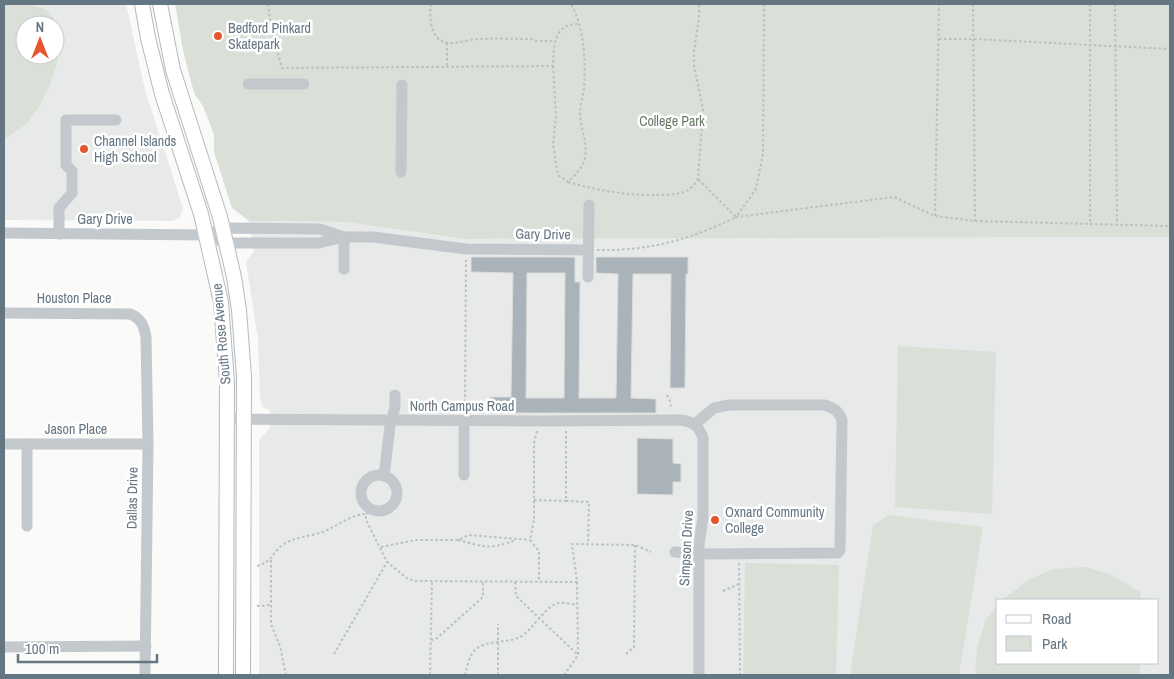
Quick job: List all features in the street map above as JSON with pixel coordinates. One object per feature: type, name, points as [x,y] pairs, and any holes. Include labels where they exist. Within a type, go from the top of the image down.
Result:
[{"type":"main road","name":"South Rose Avenue","points":[[142,4],[148,38],[162,94],[206,235],[221,302],[227,382],[226,675]]},
{"type":"main road","name":"South Rose Avenue","points":[[160,4],[173,70],[223,228],[234,277],[242,339],[244,419],[242,675]]},
{"type":"street","points":[[248,84],[304,84]]},
{"type":"street","points":[[402,85],[402,172]]},
{"type":"street","points":[[58,234],[59,208],[72,193],[72,171],[66,165],[66,120],[116,120]]},
{"type":"street","points":[[588,277],[590,205]]},
{"type":"street","name":"Gary Drive","points":[[206,235],[223,228],[320,229],[344,237]]},
{"type":"street","name":"Gary Drive","points":[[4,233],[206,235],[226,243],[319,243],[344,237],[372,237],[466,248],[588,250]]},
{"type":"street","points":[[344,237],[344,268]]},
{"type":"street","name":"Houston Place","points":[[4,313],[130,314],[136,316],[140,321]]},
{"type":"street","name":"Dallas Drive","points":[[140,321],[146,337],[148,444],[146,675]]},
{"type":"street","points":[[384,476],[395,407],[395,395]]},
{"type":"street","points":[[675,552],[699,554],[838,553],[840,550],[842,420],[840,413],[834,408],[825,405],[729,405],[714,408],[695,424]]},
{"type":"street","name":"North Campus Road","points":[[227,419],[681,420],[695,424]]},
{"type":"street","points":[[464,420],[464,475]]},
{"type":"street","name":"Simpson Drive","points":[[695,424],[701,431],[703,438],[703,517],[700,529],[699,554],[699,675]]},
{"type":"street","name":"Jason Place","points":[[4,444],[148,444]]},
{"type":"street","points":[[27,444],[27,526]]},
{"type":"street","points":[[384,476],[393,482],[397,493],[396,498],[393,504],[384,510],[369,511],[364,501],[362,490],[364,484],[372,477],[384,476]]},
{"type":"street","points":[[4,647],[146,646]]},
{"type":"path","points":[[268,4],[271,29],[282,68],[553,66]]},
{"type":"path","points":[[430,4],[429,20],[433,32],[439,39],[447,43],[481,39],[554,41]]},
{"type":"path","points":[[568,182],[580,170],[585,159],[586,145],[580,113],[584,86],[584,63],[580,24],[571,4]]},
{"type":"path","points":[[580,24],[571,23],[564,28],[554,41],[553,66],[556,116],[553,145],[558,174],[568,182],[617,194],[664,195],[683,192],[691,188],[698,180],[703,109],[694,66],[694,50],[699,4]]},
{"type":"path","points":[[736,217],[756,189],[763,154],[764,4]]},
{"type":"path","points":[[935,216],[939,4]]},
{"type":"path","points":[[973,4],[975,221]]},
{"type":"path","points":[[1090,4],[1090,225]]},
{"type":"path","points":[[1115,4],[1118,225]]},
{"type":"path","points":[[939,39],[973,39],[1170,50]]},
{"type":"path","points":[[447,43],[447,67]]},
{"type":"path","points":[[698,180],[736,217]]},
{"type":"path","points":[[736,217],[894,197],[935,216],[975,221],[1170,226]]},
{"type":"path","name":"Gary Drive","points":[[588,250],[661,246],[707,231],[736,217]]},
{"type":"path","points":[[465,407],[466,248]]},
{"type":"path","points":[[667,395],[670,401],[671,412]]},
{"type":"path","points":[[530,540],[534,519],[534,443],[538,428]]},
{"type":"path","points":[[566,429],[566,501]]},
{"type":"path","points":[[534,500],[589,502],[588,544]]},
{"type":"path","points":[[369,511],[366,520],[387,562],[408,579],[432,582],[577,582]]},
{"type":"path","points":[[257,566],[271,559],[280,547],[295,538],[324,532],[356,514],[369,511]]},
{"type":"path","points":[[458,540],[469,535],[530,540],[539,550],[539,582]]},
{"type":"path","points":[[381,547],[416,540],[458,540],[485,547],[498,547],[518,539]]},
{"type":"path","points":[[564,675],[578,655],[577,582],[572,544],[635,545],[651,552]]},
{"type":"path","points":[[626,654],[634,647],[635,545]]},
{"type":"path","points":[[739,554],[740,675]]},
{"type":"path","points":[[271,559],[271,624],[280,646],[286,675]]},
{"type":"path","points":[[334,654],[387,562]]},
{"type":"path","points":[[430,675],[432,582]]},
{"type":"path","points":[[431,640],[436,639],[483,597],[483,582]]},
{"type":"path","points":[[515,582],[516,596],[578,655]]},
{"type":"path","points":[[723,591],[740,583]]},
{"type":"path","points":[[465,675],[470,658],[476,650],[486,644],[510,641],[522,637],[551,607],[558,604],[577,605]]},
{"type":"path","points":[[256,606],[271,606]]},
{"type":"path","points":[[498,624],[498,675]]},
{"type":"shaded area","name":"Channel Islands High School","points":[[4,4],[126,4],[145,90],[183,208],[180,217],[173,221],[4,220]]},
{"type":"shaded area","name":"Oxnard Community College","points":[[249,221],[344,222],[465,239],[1170,237],[1170,675],[259,675],[259,440],[270,428],[270,410],[263,407],[260,398],[258,340],[246,262],[254,251]]},
{"type":"green space","points":[[4,4],[36,6],[51,15],[15,15],[15,65],[57,65],[53,77],[38,108],[31,118],[4,139]]},
{"type":"green space","name":"College Park","points":[[175,4],[1170,4],[1170,237],[465,239],[344,222],[249,221],[232,208],[214,152],[214,135],[203,106],[195,95],[191,82]]},
{"type":"green space","points":[[898,346],[996,352],[992,514],[895,507]]},
{"type":"green space","points":[[889,515],[983,527],[959,675],[850,675],[873,525]]},
{"type":"green space","points":[[745,563],[839,565],[836,675],[743,675]]},
{"type":"green space","points":[[1085,567],[1112,575],[1140,592],[1141,599],[1003,599],[1030,579],[1053,569]]},
{"type":"green space","points":[[996,607],[996,664],[1140,664],[1140,675],[975,675],[977,647],[986,619]]},
{"type":"building","points":[[471,257],[575,257],[575,282],[580,282],[579,398],[616,398],[618,274],[596,273],[596,257],[688,257],[688,274],[686,274],[685,388],[670,388],[671,274],[633,274],[631,398],[656,399],[656,413],[490,413],[490,397],[511,397],[513,273],[471,272]],"holes":[[[527,273],[565,273],[564,398],[526,398]]]},
{"type":"building","points":[[637,438],[673,439],[673,463],[681,464],[681,482],[673,482],[673,495],[637,494]]},
{"type":"place","name":"Bedford Pinkard Skatepark","points":[[218,36]]},
{"type":"place","name":"Channel Islands High School","points":[[84,149]]},
{"type":"place","name":"Oxnard Community College","points":[[715,520]]}]
